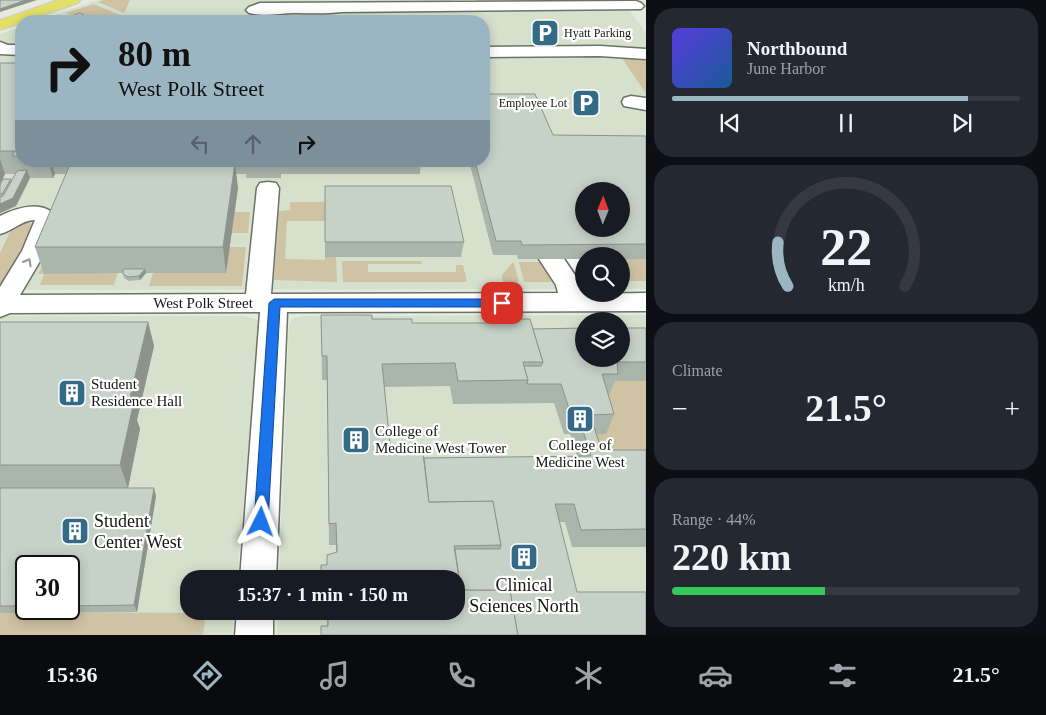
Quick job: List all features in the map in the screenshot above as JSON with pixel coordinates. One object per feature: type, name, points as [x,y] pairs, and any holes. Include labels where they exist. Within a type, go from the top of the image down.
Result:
[{"type":"main road","points":[[29,15],[73,0]]},
{"type":"main road","points":[[0,25],[15,20]]},
{"type":"street","points":[[292,10],[342,7],[634,3],[646,19]]},
{"type":"street","points":[[600,52],[610,49],[646,49]]},
{"type":"street","points":[[490,52],[646,54]]},
{"type":"street","points":[[258,570],[268,188]]},
{"type":"street","points":[[0,227],[15,218],[28,214],[39,214],[47,219],[34,251],[1,305]]},
{"type":"street","points":[[570,261],[571,293]]},
{"type":"street","name":"West Polk Street","points":[[1,305],[266,303],[575,294]]},
{"type":"street","name":"West Polk Street","points":[[630,300],[646,302]]},
{"type":"street","points":[[254,635],[255,620]]},
{"type":"shaded area","points":[[98,0],[622,0],[646,33],[646,289],[630,289],[630,247],[575,247],[575,289],[0,290],[0,34],[15,29],[15,167],[490,167],[490,15],[54,15]]},
{"type":"shaded area","points":[[104,0],[130,0],[124,13],[98,2]]},
{"type":"shaded area","points":[[94,4],[120,15],[85,15],[81,13],[70,15],[66,13]]},
{"type":"shaded area","points":[[646,57],[646,94],[622,58]]},
{"type":"shaded area","points":[[290,202],[325,202],[325,221],[287,221],[285,259],[325,260],[325,257],[336,257],[337,282],[274,280],[279,211],[290,210]]},
{"type":"shaded area","points":[[234,212],[250,212],[248,233],[231,233]]},
{"type":"shaded area","points":[[24,222],[33,224],[7,283],[0,283],[0,253],[12,228]]},
{"type":"shaded area","points":[[229,247],[246,247],[242,286],[149,286],[153,273],[226,273]]},
{"type":"shaded area","points":[[46,258],[118,273],[114,285],[40,285],[44,274],[38,274]]},
{"type":"shaded area","points":[[630,259],[646,259],[646,281],[630,281]]},
{"type":"shaded area","points":[[342,261],[421,261],[422,264],[368,264],[368,272],[456,272],[456,265],[463,265],[467,282],[343,282]]},
{"type":"shaded area","points":[[519,262],[548,262],[555,282],[524,282]]},
{"type":"shaded area","points":[[514,263],[519,282],[503,282],[502,275]]},
{"type":"shaded area","points":[[575,315],[575,367],[630,367],[630,315],[646,315],[646,635],[277,635],[278,620],[465,620],[465,570],[279,570],[289,324],[293,318],[302,316]]},
{"type":"shaded area","points":[[0,316],[243,316],[256,319],[259,323],[238,570],[180,570],[180,620],[233,620],[232,635],[0,635]]},
{"type":"shaded area","points":[[608,381],[646,381],[646,469],[596,469],[582,434]]},
{"type":"shaded area","points":[[0,612],[15,612],[15,620],[80,620],[80,612],[180,613],[180,620],[205,620],[203,635],[0,635]]},
{"type":"building","points":[[0,0],[26,0],[0,9]]},
{"type":"building","points":[[0,63],[15,63],[15,151],[0,151]]},
{"type":"building","points":[[490,94],[535,94],[553,135],[646,136],[646,244],[522,245],[521,241],[496,241],[477,167],[490,167]]},
{"type":"building","points":[[69,167],[234,167],[223,247],[35,247]]},
{"type":"building","points":[[27,170],[13,198],[0,204],[0,197],[3,196],[17,171]]},
{"type":"building","points":[[3,179],[11,179],[2,194],[0,194],[0,185]]},
{"type":"building","points":[[325,186],[451,186],[464,242],[325,242]]},
{"type":"building","points":[[123,269],[145,269],[139,276],[128,277],[123,274]]},
{"type":"building","points":[[321,315],[372,315],[372,319],[412,319],[412,323],[489,323],[488,319],[530,319],[543,362],[523,362],[528,380],[458,381],[455,363],[382,364],[391,454],[423,454],[429,502],[493,501],[501,545],[454,546],[458,570],[321,570],[321,565],[327,565],[327,555],[337,552],[336,523],[329,524],[327,356],[322,356]]},
{"type":"building","name":"Student Residence Hall","points":[[0,322],[148,322],[128,406],[133,406],[120,465],[0,465]]},
{"type":"building","points":[[575,328],[575,367],[617,367],[618,374],[602,374],[614,414],[590,415],[600,445],[603,445],[605,450],[646,450],[646,529],[581,530],[574,504],[555,504],[577,592],[646,592],[646,635],[518,635],[510,590],[465,590],[465,570],[458,570],[455,549],[500,549],[501,545],[493,501],[429,502],[424,458],[591,456],[578,415],[571,415],[561,384],[527,384],[528,380],[524,366],[541,366],[543,362],[533,329]]},
{"type":"building","points":[[630,328],[646,328],[646,362],[630,362]]},
{"type":"building","name":"Student Center West","points":[[0,488],[154,488],[134,605],[80,606],[80,555],[15,555],[15,606],[0,606]]},
{"type":"building","points":[[465,590],[510,590],[518,635],[321,635],[321,626],[328,626],[328,620],[465,620]]},
{"type":"place","name":"Hyatt Parking","points":[[545,33]]},
{"type":"place","name":"Employee Lot","points":[[586,103]]},
{"type":"place","name":"Student Residence Hall","points":[[72,393]]},
{"type":"place","name":"College of Medicine West","points":[[580,419]]},
{"type":"place","name":"College of Medicine West Tower","points":[[356,440]]},
{"type":"place","name":"Student Center West","points":[[75,531]]},
{"type":"place","name":"Clinical Sciences North","points":[[524,557]]},
{"type":"route","points":[[261,522],[274,303],[502,303]]}]
